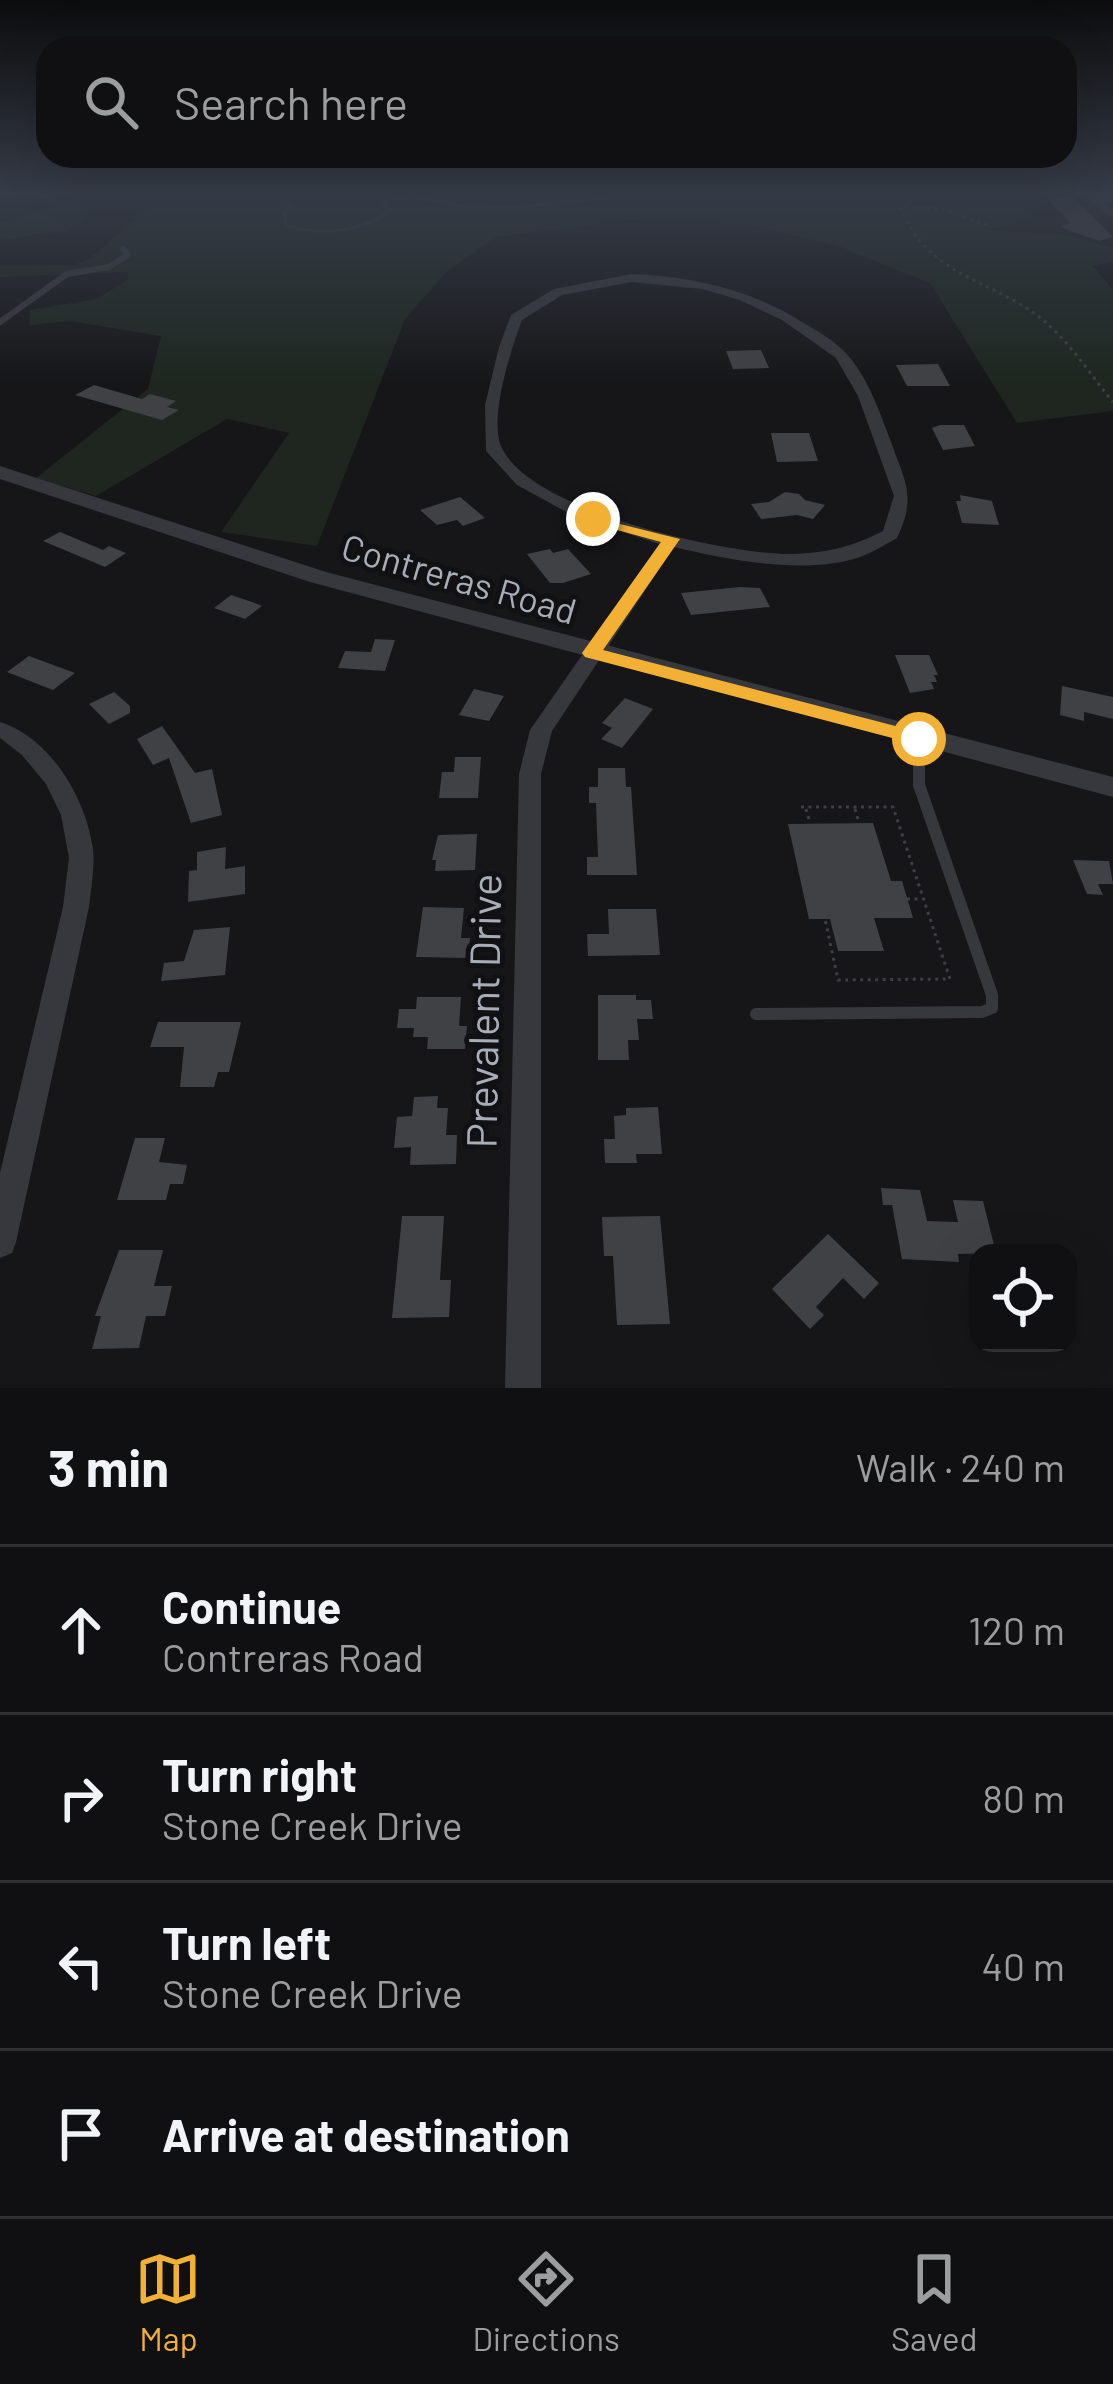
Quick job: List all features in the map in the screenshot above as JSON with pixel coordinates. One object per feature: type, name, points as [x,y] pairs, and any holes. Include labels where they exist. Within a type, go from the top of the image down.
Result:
[{"type":"street","points":[[656,278],[713,284],[770,305],[830,344],[850,367],[902,496],[905,516],[893,536],[846,557],[804,562],[765,559],[671,539],[593,519],[551,501],[524,485],[493,449],[490,426],[510,331],[516,318],[539,300],[610,280],[656,278]]},
{"type":"street","name":"Contreras Road","points":[[0,472],[318,577],[1113,787]]},
{"type":"street","name":"Prevalent Drive","points":[[523,1388],[530,774],[541,730],[671,539]]},
{"type":"street","points":[[0,729],[48,770],[72,810],[82,853],[76,907],[0,1242]]},
{"type":"lane","points":[[0,322],[67,274],[126,257]]},
{"type":"lane","points":[[756,1014],[982,1012],[992,1008],[992,994],[919,785],[919,739]]},
{"type":"path","points":[[932,257],[1045,322],[1113,401]]},
{"type":"path","points":[[810,823],[803,807],[893,807],[950,979],[838,980],[825,919]]},
{"type":"path","points":[[854,807],[859,823]]},
{"type":"path","points":[[907,899],[923,899]]},
{"type":"shaded area","points":[[468,257],[447,271],[405,319],[317,546],[221,532],[289,433],[227,419],[96,496],[36,478],[148,389],[161,336],[70,321],[29,325],[30,310],[97,299],[128,279],[128,272],[0,277],[0,266],[73,265],[89,259]]},
{"type":"shaded area","points":[[865,257],[1113,257],[1113,261],[1093,266],[1113,290],[1113,411],[1017,423],[930,283]]},
{"type":"building","points":[[761,350],[769,368],[733,369],[726,351]]},
{"type":"building","points":[[938,364],[950,386],[907,386],[896,365]]},
{"type":"building","points":[[94,385],[142,399],[150,394],[176,401],[167,407],[179,410],[162,420],[75,395]]},
{"type":"building","points":[[964,425],[975,446],[943,450],[932,428]]},
{"type":"building","points":[[771,433],[809,433],[818,461],[777,462]]},
{"type":"building","points":[[785,492],[825,505],[813,519],[797,515],[761,519],[751,504],[769,502]]},
{"type":"building","points":[[960,495],[992,501],[999,525],[962,523],[956,501],[961,501]]},
{"type":"building","points":[[460,497],[485,518],[463,526],[457,520],[437,525],[420,510]]},
{"type":"building","points":[[60,532],[103,550],[109,546],[126,553],[105,567],[43,541]]},
{"type":"building","points":[[550,549],[553,553],[568,549],[591,574],[550,583],[527,554]]},
{"type":"building","points":[[760,588],[770,607],[691,615],[681,593]]},
{"type":"building","points":[[231,595],[262,606],[245,619],[214,608]]},
{"type":"building","points":[[375,639],[395,640],[385,671],[338,668],[345,651],[371,652]]},
{"type":"building","points":[[895,655],[929,655],[938,675],[934,675],[937,682],[931,682],[934,689],[910,693]]},
{"type":"building","points":[[29,656],[75,673],[53,690],[7,672]]},
{"type":"building","points":[[1062,686],[1113,697],[1113,719],[1084,712],[1084,721],[1060,715]]},
{"type":"building","points":[[474,689],[504,696],[489,721],[459,715]]},
{"type":"building","points":[[114,692],[130,706],[130,713],[109,724],[89,704]]},
{"type":"building","points":[[625,698],[653,709],[622,748],[601,739],[612,728],[602,723]]},
{"type":"building","points":[[162,726],[195,773],[212,769],[222,815],[191,823],[169,758],[153,765],[137,739]]},
{"type":"building","points":[[455,757],[481,757],[478,798],[439,798],[442,772],[454,772]]},
{"type":"building","points":[[598,768],[625,768],[626,787],[631,787],[637,875],[587,875],[587,857],[598,857],[596,803],[589,803],[589,787],[598,787]]},
{"type":"building","points":[[873,823],[891,881],[902,881],[913,918],[874,918],[884,951],[838,951],[830,919],[809,919],[788,824]]},
{"type":"building","points":[[477,834],[475,870],[435,871],[436,860],[432,860],[438,835]]},
{"type":"building","points":[[226,847],[225,869],[245,866],[245,894],[188,902],[189,871],[197,870],[197,852]]},
{"type":"building","points":[[1073,860],[1109,861],[1113,884],[1098,884],[1103,895],[1087,894]]},
{"type":"building","points":[[423,907],[464,908],[461,938],[470,938],[469,958],[416,957]]},
{"type":"building","points":[[608,909],[656,909],[660,955],[588,956],[587,934],[609,934]]},
{"type":"building","points":[[230,927],[225,975],[161,981],[164,963],[184,961],[194,930]]},
{"type":"building","points":[[598,995],[651,1000],[653,1019],[637,1019],[639,1040],[628,1040],[629,1060],[598,1060]]},
{"type":"building","points":[[417,997],[461,997],[459,1026],[467,1026],[465,1049],[427,1049],[428,1037],[413,1037],[414,1028],[397,1028],[399,1009],[416,1009]]},
{"type":"building","points":[[158,1022],[241,1022],[229,1072],[218,1072],[214,1087],[180,1087],[184,1047],[150,1047]]},
{"type":"building","points":[[438,1096],[437,1108],[448,1108],[446,1135],[457,1135],[456,1164],[410,1165],[411,1147],[394,1148],[397,1117],[412,1116],[414,1097]]},
{"type":"building","points":[[658,1107],[662,1154],[636,1154],[637,1163],[605,1163],[604,1139],[615,1139],[614,1116],[626,1115],[626,1108]]},
{"type":"building","points":[[135,1138],[165,1138],[159,1162],[187,1165],[183,1184],[170,1184],[166,1200],[117,1200]]},
{"type":"building","points":[[881,1188],[920,1190],[927,1221],[958,1222],[953,1200],[983,1201],[994,1244],[969,1244],[969,1254],[958,1254],[959,1262],[902,1259],[892,1205],[883,1205]]},
{"type":"building","points":[[402,1216],[444,1216],[440,1280],[451,1280],[449,1317],[392,1318]]},
{"type":"building","points":[[660,1216],[670,1324],[617,1325],[613,1256],[604,1256],[602,1217]]},
{"type":"building","points":[[828,1234],[879,1283],[864,1299],[843,1278],[816,1307],[824,1315],[810,1329],[772,1289]]},
{"type":"building","points":[[119,1250],[163,1250],[154,1286],[172,1286],[165,1316],[146,1316],[139,1348],[92,1349],[101,1316],[95,1316]]},
{"type":"route","points":[[593,519],[671,539],[592,653],[919,739]]}]
